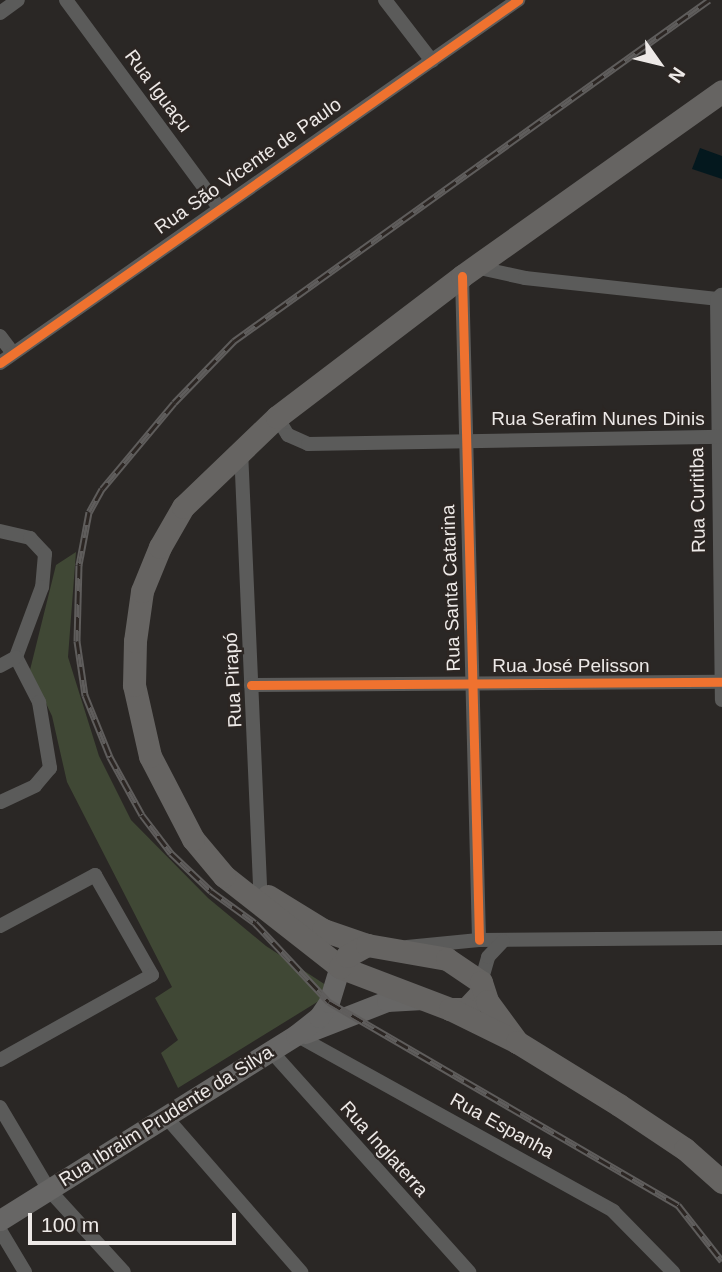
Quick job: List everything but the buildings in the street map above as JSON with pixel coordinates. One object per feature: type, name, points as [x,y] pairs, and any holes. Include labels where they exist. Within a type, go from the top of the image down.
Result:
[{"type":"main road","points":[[517,1042],[482,987],[447,959],[399,948],[368,946],[323,930],[260,899],[224,876],[193,839],[168,796],[140,723],[134,685],[135,641],[142,591],[166,537],[183,507],[277,417],[468,272],[722,91]]},
{"type":"main road","points":[[260,899],[340,967],[450,1009],[517,1042],[685,1149],[722,1182]]},
{"type":"main road","points":[[340,967],[347,956],[368,946]]},
{"type":"main road","points":[[450,1009],[466,1009],[482,987]]},
{"type":"street","points":[[0,13],[18,0]]},
{"type":"street","name":"Rua Iguaçu","points":[[66,0],[218,206]]},
{"type":"street","points":[[385,0],[432,61]]},
{"type":"street","name":"Rua São Vicente de Paulo","points":[[0,362],[218,206],[518,0]]},
{"type":"street","points":[[468,272],[719,297]]},
{"type":"street","name":"Rua Santa Catarina","points":[[468,272],[465,438],[479,940]]},
{"type":"street","name":"Rua Curitiba","points":[[719,297],[722,699]]},
{"type":"street","points":[[0,336],[13,354]]},
{"type":"street","name":"Rua Serafim Nunes Dinis","points":[[277,417],[288,435],[308,444],[465,438],[719,437]]},
{"type":"street","name":"Rua Pirapó","points":[[241,450],[260,899]]},
{"type":"street","points":[[0,530],[21,534],[40,545],[45,554],[42,587],[16,657],[0,666]]},
{"type":"street","points":[[0,802],[35,786],[50,768],[39,702],[16,657]]},
{"type":"street","name":"Rua José Pelisson","points":[[251,685],[722,682]]},
{"type":"street","points":[[0,926],[95,875],[152,975],[0,1060]]},
{"type":"street","points":[[399,948],[479,940],[722,938]]},
{"type":"street","points":[[482,987],[488,957],[503,941]]},
{"type":"street","name":"Rua Ibraim Prudente da Silva","points":[[296,1035],[329,1002],[340,967]]},
{"type":"street","name":"Rua Ibraim Prudente da Silva","points":[[0,1220],[296,1035],[387,1001],[424,999]]},
{"type":"street","name":"Rua Espanha","points":[[296,1035],[613,1211],[673,1272]]},
{"type":"street","name":"Rua Inglaterra","points":[[271,1051],[469,1272]]},
{"type":"street","points":[[0,1107],[48,1190],[124,1272]]},
{"type":"street","points":[[166,1116],[302,1272]]},
{"type":"street","points":[[0,1230],[25,1272]]},
{"type":"green space","points":[[76,552],[68,657],[99,756],[131,820],[208,898],[266,946],[335,991],[178,1088],[161,1053],[178,1040],[155,998],[172,987],[67,782],[52,716],[30,670],[56,565]]},
{"type":"water","points":[[700,148],[722,156],[722,179],[692,169]]},
{"type":"railway","points":[[709,0],[234,341],[174,403],[102,489],[89,512],[79,565],[77,641],[85,695],[110,757],[142,815],[171,853],[211,891],[255,923],[329,1002],[678,1205],[722,1261]]},
{"type":"cycle path","points":[[0,363],[518,0]]},
{"type":"cycle path","points":[[462,276],[479,940]]},
{"type":"cycle path","points":[[251,685],[722,682]]}]
